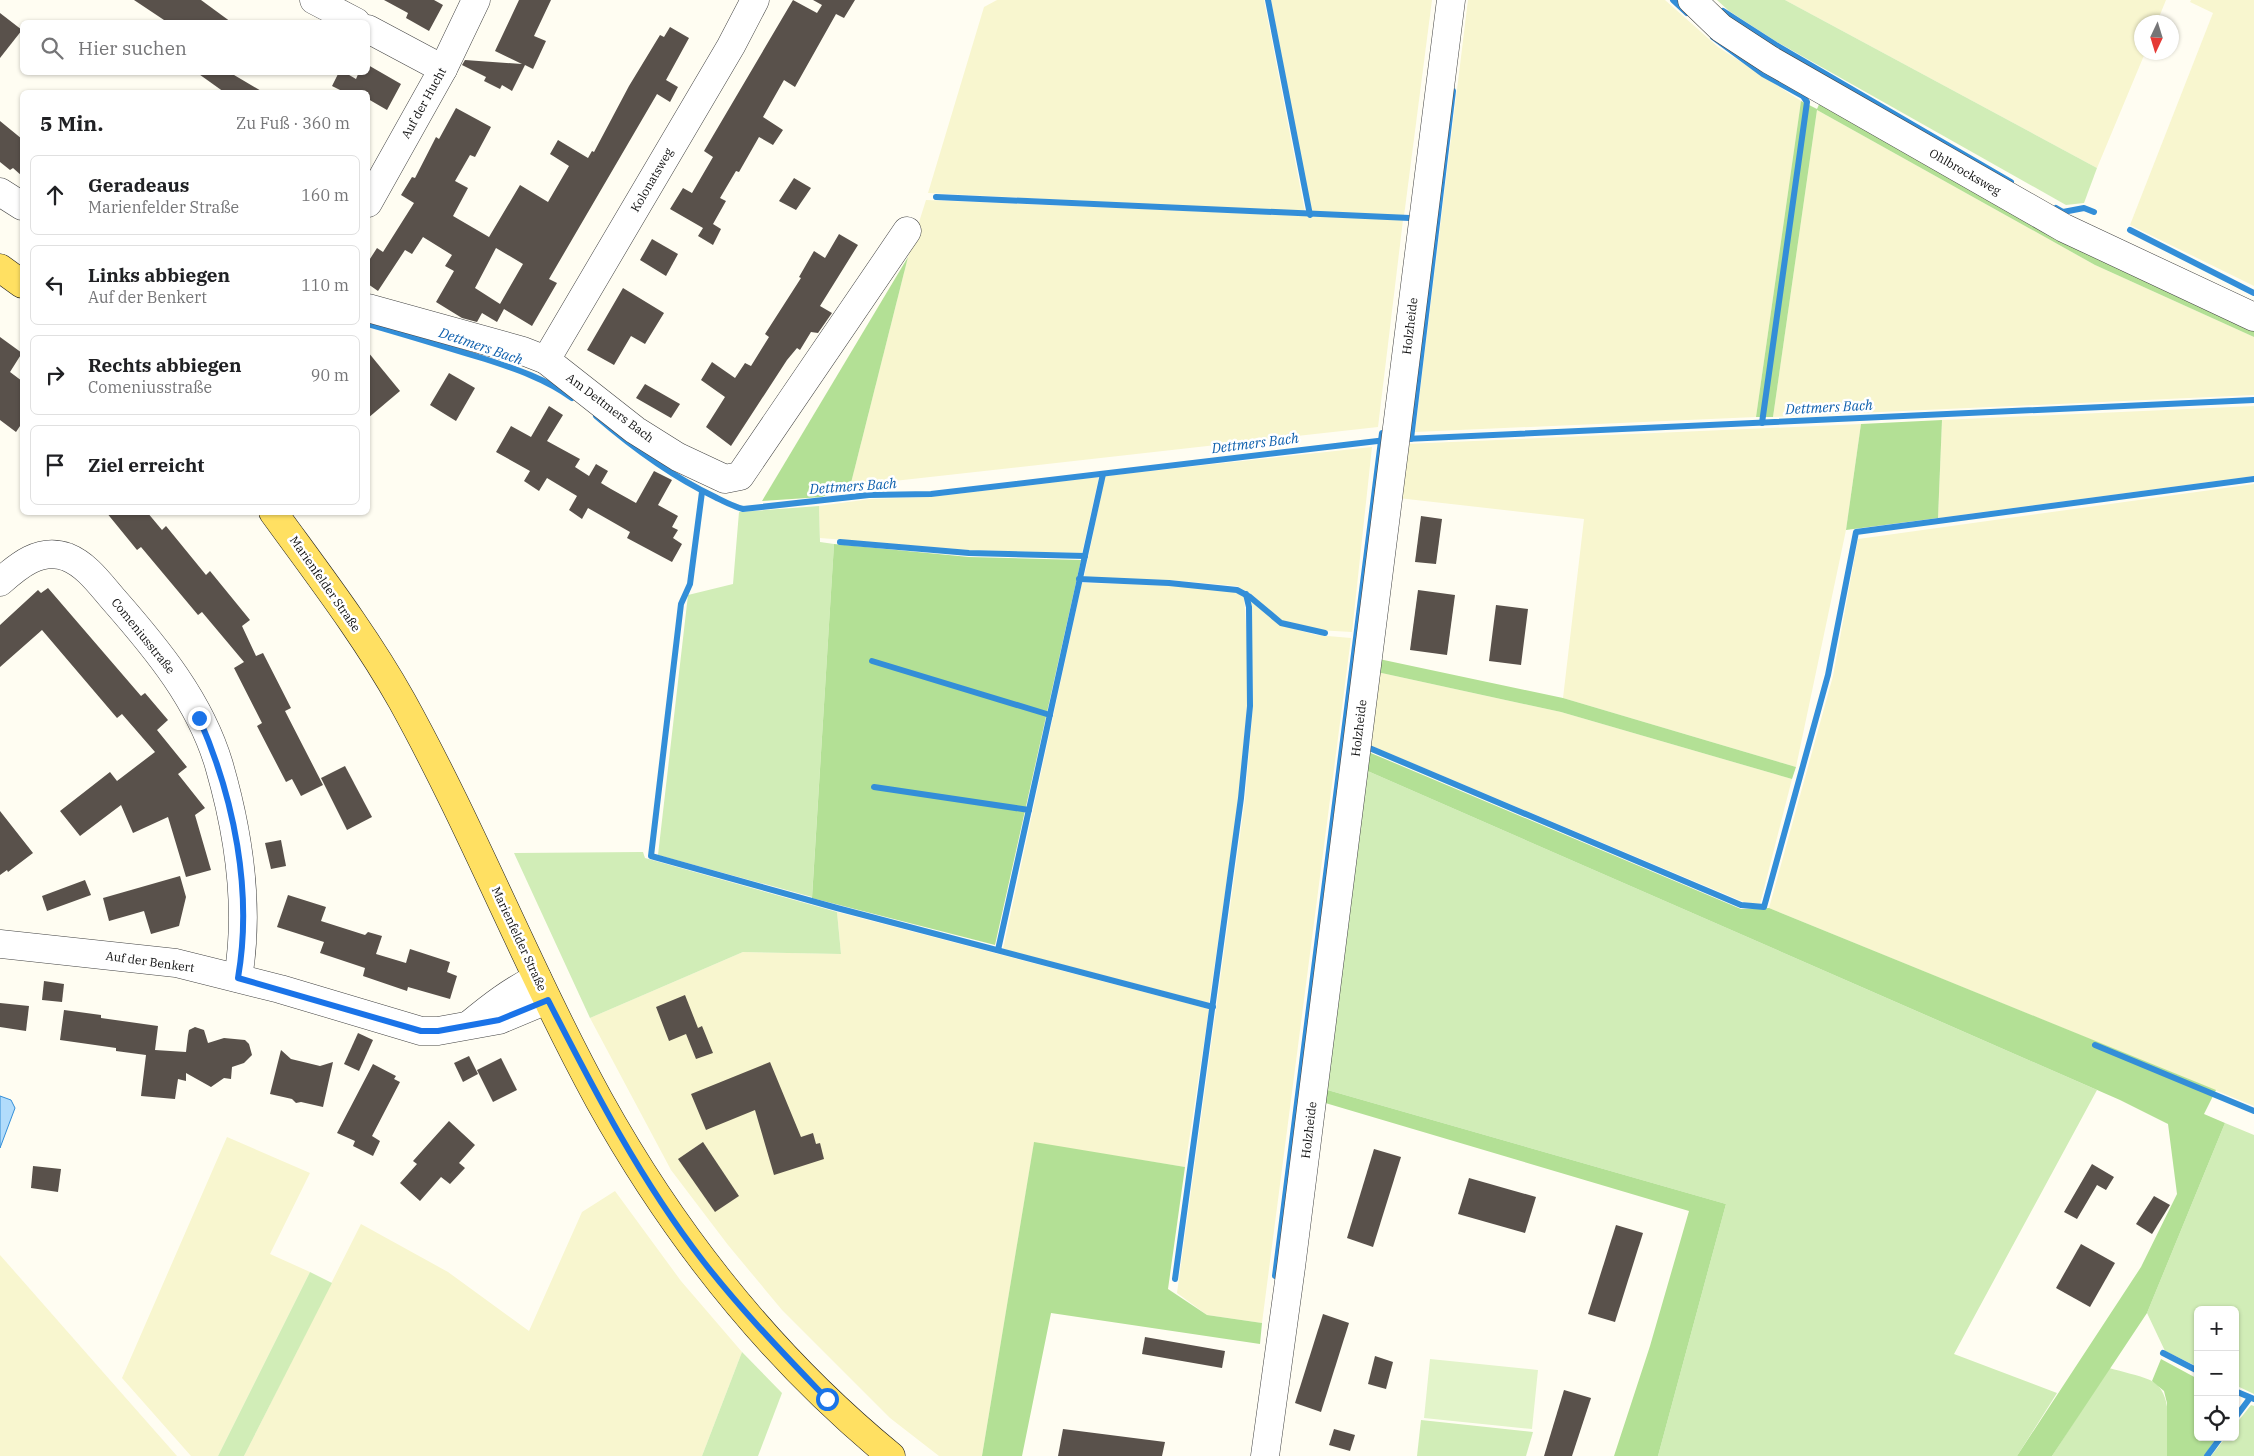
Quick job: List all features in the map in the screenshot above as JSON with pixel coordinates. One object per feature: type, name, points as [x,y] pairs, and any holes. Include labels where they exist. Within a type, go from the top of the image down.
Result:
[{"type":"main road","points":[[0,268],[20,283]]},
{"type":"main road","name":"Marienfelder Straße","points":[[275,515],[344,609],[401,699],[463,820],[542,989],[600,1101],[647,1180],[702,1260],[766,1337],[827,1399],[891,1456]]},
{"type":"street","points":[[314,0],[352,20]]},
{"type":"street","name":"Auf der Hucht","points":[[370,199],[443,70],[476,0]]},
{"type":"street","name":"Kolonatsweg","points":[[546,360],[731,46],[755,0]]},
{"type":"street","name":"Holzheide","points":[[1265,1456],[1293,1257],[1451,0]]},
{"type":"street","name":"Ohlbrocksweg","points":[[1692,0],[1721,28],[1770,60],[2064,228],[2254,317]]},
{"type":"street","points":[[370,30],[443,70]]},
{"type":"street","points":[[0,192],[20,205]]},
{"type":"street","name":"Am Dettmers Bach","points":[[370,309],[522,351],[546,360],[635,430],[678,457],[725,479],[740,476],[907,231]]},
{"type":"street","name":"Comeniusstraße","points":[[0,582],[21,563],[34,558],[40,556],[66,557],[87,569],[149,640],[180,684],[199,718],[218,763],[232,820],[240,866],[243,910],[242,952],[238,978]]},
{"type":"street","name":"Auf der Benkert","points":[[0,944],[176,963],[238,978],[405,1028],[438,1031],[470,1024],[499,1000],[542,989]]},
{"type":"shaded area","points":[[997,0],[1264,0],[1305,212],[928,193],[984,7]]},
{"type":"shaded area","points":[[1271,0],[1432,0],[1404,216],[1311,212]]},
{"type":"shaded area","points":[[1468,0],[1665,0],[1718,47],[1801,101],[1756,417],[1415,432]]},
{"type":"shaded area","points":[[1785,0],[2166,0],[2160,15],[2134,15],[2134,60],[2142,60],[2097,168]]},
{"type":"shaded area","points":[[2191,0],[2254,0],[2254,286],[2130,225],[2213,13],[2190,2]]},
{"type":"shaded area","points":[[1817,110],[2095,265],[2254,337],[2254,395],[1773,417]]},
{"type":"shaded area","points":[[926,200],[1403,220],[1378,427],[894,481],[851,483],[908,257]]},
{"type":"shaded area","points":[[2254,406],[2254,476],[1938,518],[1942,420]]},
{"type":"shaded area","points":[[1861,424],[1846,530],[1796,767],[1563,698],[1584,519],[1398,498],[1405,444]]},
{"type":"shaded area","points":[[1372,447],[1352,632],[1317,630],[1282,621],[1251,594],[1237,586],[1170,580],[1084,578],[1105,476]]},
{"type":"shaded area","points":[[1099,477],[1082,553],[968,550],[820,538],[819,506],[870,499],[931,497]]},
{"type":"shaded area","points":[[2254,484],[2254,1106],[1769,908],[1833,676],[1858,539]]},
{"type":"shaded area","points":[[1082,583],[1170,585],[1236,592],[1244,597],[1248,657],[1247,705],[1239,797],[1209,1003],[1003,949]]},
{"type":"shaded area","points":[[1251,601],[1280,625],[1316,635],[1351,638],[1262,1323],[1207,1315],[1177,1293],[1245,799],[1253,706]]},
{"type":"shaded area","points":[[1377,672],[1561,712],[1792,779],[1760,904],[1744,902],[1367,744]]},
{"type":"shaded area","points":[[837,912],[1209,1009],[1185,1167],[1034,1143],[982,1456],[939,1456],[890,1418],[782,1310],[728,1245],[671,1170],[590,1018],[743,952],[841,954]]},
{"type":"shaded area","points":[[227,1137],[310,1173],[270,1254],[310,1272],[218,1456],[191,1456],[122,1378]]},
{"type":"shaded area","points":[[615,1191],[681,1281],[742,1352],[702,1456],[244,1456],[361,1224],[448,1272],[529,1331],[582,1212]]},
{"type":"shaded area","points":[[0,1255],[117,1388],[177,1456],[0,1456]]},
{"type":"green space","points":[[1717,0],[1785,0],[2097,168],[2084,203],[2066,205],[1777,42],[1729,11]]},
{"type":"green space","points":[[1822,98],[2254,325],[2254,337],[2095,265],[1817,110],[1773,417],[1756,417],[1801,101],[1817,109]]},
{"type":"green space","points":[[908,257],[851,483],[822,497],[762,501]]},
{"type":"green space","points":[[1942,420],[1938,518],[1846,530],[1861,424]]},
{"type":"green space","points":[[819,506],[820,542],[834,544],[812,897],[658,855],[688,595],[733,584],[739,512]]},
{"type":"green space","points":[[834,544],[969,557],[1081,560],[995,945],[812,898]]},
{"type":"green space","points":[[1379,659],[1563,698],[1796,767],[1792,779],[1561,712],[1377,672]]},
{"type":"green space","points":[[1366,751],[1741,909],[1769,908],[2216,1090],[2204,1114],[2225,1123],[2147,1313],[2052,1456],[2017,1456],[2141,1267],[2177,1194],[2168,1124],[2120,1100],[1363,769]]},
{"type":"green space","points":[[1363,769],[2097,1090],[1954,1354],[2057,1393],[2017,1456],[1658,1456],[1726,1204],[1324,1089]]},
{"type":"green space","points":[[643,852],[645,858],[837,912],[841,954],[743,952],[590,1018],[514,853]]},
{"type":"green space","points":[[1324,1089],[1726,1204],[1658,1456],[1614,1456],[1650,1346],[1689,1211],[1322,1102]]},
{"type":"green space","points":[[2225,1123],[2254,1135],[2254,1394],[2239,1387],[2239,1306],[2194,1306],[2194,1365],[2165,1351],[2147,1313]]},
{"type":"green space","points":[[1034,1142],[1185,1167],[1168,1289],[1207,1315],[1262,1323],[1260,1344],[1051,1313],[1022,1456],[982,1456]]},
{"type":"green space","points":[[310,1272],[332,1283],[244,1456],[218,1456]]},
{"type":"green space","points":[[742,1352],[782,1393],[758,1456],[702,1456]]},
{"type":"green space","points":[[1430,1359],[1538,1370],[1532,1429],[1424,1418]]},
{"type":"green space","points":[[2161,1359],[2194,1377],[2194,1441],[2214,1441],[2204,1456],[2167,1456],[2167,1403],[2164,1391],[2152,1381]]},
{"type":"green space","points":[[2109,1368],[2150,1380],[2163,1393],[2168,1414],[2167,1456],[2052,1456]]},
{"type":"green space","points":[[2251,1405],[2254,1406],[2254,1456],[2211,1456],[2223,1441],[2239,1441],[2239,1420]]},
{"type":"green space","points":[[1421,1420],[1533,1432],[1526,1456],[1417,1456]]},
{"type":"water","points":[[0,1096],[11,1100],[15,1108],[0,1148]]},
{"type":"building","points":[[134,0],[201,0],[228,20],[164,20]]},
{"type":"building","points":[[384,0],[434,0],[443,5],[429,31],[406,18],[408,13]]},
{"type":"building","points":[[519,0],[551,0],[534,36],[546,41],[533,69],[525,65],[512,91],[502,85],[500,89],[484,81],[486,77],[462,65],[465,60],[522,64],[495,51]]},
{"type":"building","points":[[793,0],[817,13],[822,5],[813,0],[855,0],[844,18],[836,14],[795,87],[784,80],[763,117],[783,130],[773,145],[759,137],[739,172],[736,171],[720,198],[726,201],[713,224],[721,229],[713,245],[698,236],[703,228],[670,209],[683,188],[692,193],[713,157],[704,151]]},
{"type":"building","points":[[0,13],[20,28],[20,33],[0,58]]},
{"type":"building","points":[[670,27],[689,38],[666,80],[678,87],[670,102],[657,94],[549,279],[557,283],[532,326],[504,309],[497,322],[482,313],[477,322],[462,318],[436,302],[454,271],[445,266],[452,255],[423,237],[412,254],[405,250],[378,291],[370,285],[370,259],[377,248],[383,252],[414,203],[401,195],[412,177],[415,178],[436,137],[439,139],[456,108],[491,127],[475,157],[470,155],[455,181],[468,188],[453,216],[489,237],[520,185],[548,202],[569,166],[550,154],[558,140],[588,158],[592,151],[594,152],[629,86],[660,35],[664,37]],"holes":[[[496,248],[523,264],[500,304],[475,288]]]},
{"type":"building","points":[[370,66],[401,84],[387,110],[370,100],[370,90],[340,90],[332,86],[338,75],[349,75],[356,79],[358,75],[370,75]]},
{"type":"building","points":[[200,75],[234,75],[260,90],[221,90]]},
{"type":"building","points":[[0,121],[20,137],[20,174],[13,168],[10,170],[0,162]]},
{"type":"building","points":[[794,178],[811,188],[796,210],[779,201]]},
{"type":"building","points":[[839,234],[858,245],[820,306],[832,313],[818,333],[811,332],[800,350],[797,348],[787,360],[731,446],[706,427],[725,397],[701,380],[712,362],[735,378],[745,363],[751,366],[769,337],[765,334],[801,278],[799,277],[814,251],[825,258]]},
{"type":"building","points":[[652,239],[678,254],[666,276],[640,260]]},
{"type":"building","points":[[623,288],[664,313],[645,344],[631,336],[614,365],[587,350]]},
{"type":"building","points":[[0,337],[20,352],[20,356],[10,372],[20,380],[20,426],[16,432],[0,420]]},
{"type":"building","points":[[370,354],[400,391],[370,416]]},
{"type":"building","points":[[449,373],[475,388],[456,421],[430,405]]},
{"type":"building","points":[[645,384],[680,404],[671,418],[636,398]]},
{"type":"building","points":[[549,406],[563,415],[547,441],[580,459],[575,467],[589,476],[596,464],[608,471],[601,483],[636,503],[654,471],[672,480],[658,505],[678,516],[672,527],[678,530],[673,538],[682,544],[672,562],[627,538],[630,532],[588,508],[582,519],[569,510],[577,496],[547,478],[539,491],[524,481],[530,471],[496,452],[511,426],[531,437]]},
{"type":"building","points":[[108,515],[150,515],[162,530],[166,526],[206,575],[210,571],[250,620],[242,626],[256,656],[263,653],[291,708],[285,711],[323,785],[301,796],[292,779],[286,782],[257,726],[262,723],[234,668],[244,662],[202,612],[198,615],[141,547],[137,550]]},
{"type":"building","points":[[1421,516],[1442,519],[1436,564],[1415,562]]},
{"type":"building","points":[[48,588],[141,696],[145,693],[168,720],[157,730],[187,767],[178,774],[205,808],[195,815],[211,870],[186,877],[168,817],[133,833],[121,805],[80,836],[60,811],[110,772],[117,781],[155,752],[122,714],[117,718],[42,630],[0,667],[0,625],[38,590],[41,593]]},
{"type":"building","points":[[1418,590],[1455,595],[1447,655],[1410,650]]},
{"type":"building","points":[[1496,605],[1528,609],[1521,665],[1489,661]]},
{"type":"building","points":[[345,766],[372,817],[347,830],[321,778]]},
{"type":"building","points":[[0,811],[33,853],[8,872],[7,870],[0,875]]},
{"type":"building","points":[[281,840],[286,866],[271,869],[265,843]]},
{"type":"building","points":[[180,876],[186,897],[179,926],[151,934],[144,911],[109,921],[103,898]]},
{"type":"building","points":[[85,880],[91,895],[47,911],[42,896]]},
{"type":"building","points":[[288,895],[326,907],[321,921],[365,935],[368,932],[382,936],[376,954],[406,963],[410,949],[450,962],[447,972],[457,976],[450,999],[408,987],[407,991],[363,976],[365,968],[320,953],[324,942],[277,927]]},
{"type":"building","points":[[44,981],[64,984],[62,1002],[42,1000]]},
{"type":"building","points":[[685,995],[698,1028],[702,1026],[713,1053],[696,1059],[686,1034],[669,1041],[656,1007]]},
{"type":"building","points":[[0,1003],[29,1006],[26,1031],[0,1027]]},
{"type":"building","points":[[64,1010],[101,1015],[101,1018],[158,1026],[155,1050],[186,1052],[189,1030],[195,1027],[204,1030],[208,1043],[224,1038],[245,1040],[249,1044],[252,1055],[244,1063],[232,1067],[231,1079],[224,1078],[211,1087],[186,1073],[186,1081],[178,1079],[175,1099],[141,1096],[146,1055],[116,1051],[116,1048],[60,1040]]},
{"type":"building","points":[[358,1033],[373,1040],[359,1071],[344,1064]]},
{"type":"building","points":[[281,1050],[291,1059],[320,1066],[333,1062],[323,1107],[301,1102],[296,1103],[292,1099],[270,1094]]},
{"type":"building","points":[[469,1056],[478,1074],[463,1082],[454,1063]]},
{"type":"building","points":[[501,1058],[517,1090],[493,1102],[477,1070]]},
{"type":"building","points":[[770,1062],[801,1137],[813,1133],[816,1144],[820,1143],[824,1159],[774,1175],[755,1110],[706,1130],[691,1094]]},
{"type":"building","points":[[373,1064],[396,1076],[394,1079],[400,1082],[372,1136],[380,1141],[373,1156],[353,1146],[355,1141],[337,1133]]},
{"type":"building","points":[[449,1121],[475,1145],[459,1163],[465,1168],[450,1184],[441,1177],[420,1201],[400,1183],[417,1164],[413,1161]]},
{"type":"building","points":[[703,1142],[739,1196],[715,1212],[678,1159]]},
{"type":"building","points":[[1374,1149],[1401,1157],[1373,1247],[1347,1238]]},
{"type":"building","points":[[2092,1164],[2114,1177],[2106,1190],[2097,1185],[2077,1219],[2064,1212]]},
{"type":"building","points":[[33,1166],[61,1169],[58,1192],[31,1188]]},
{"type":"building","points":[[1469,1178],[1536,1197],[1525,1233],[1458,1214]]},
{"type":"building","points":[[2154,1196],[2170,1205],[2152,1234],[2136,1224]]},
{"type":"building","points":[[1616,1225],[1643,1233],[1615,1322],[1588,1314]]},
{"type":"building","points":[[2081,1244],[2115,1263],[2090,1307],[2056,1288]]},
{"type":"building","points":[[1323,1314],[1349,1323],[1321,1412],[1295,1403]]},
{"type":"building","points":[[1145,1337],[1225,1351],[1222,1368],[1142,1354]]},
{"type":"building","points":[[1375,1356],[1393,1362],[1386,1389],[1368,1384]]},
{"type":"building","points":[[1564,1390],[1591,1398],[1572,1456],[1544,1456]]},
{"type":"building","points":[[1063,1429],[1165,1442],[1162,1456],[1058,1456]]},
{"type":"building","points":[[1334,1429],[1355,1435],[1350,1451],[1329,1445]]},
{"type":"waterway","points":[[1268,0],[1310,215]]},
{"type":"waterway","points":[[1673,0],[1687,13]]},
{"type":"waterway","points":[[1723,11],[1776,45],[2011,182]]},
{"type":"waterway","points":[[1713,37],[1763,74],[1803,96],[1807,102],[1762,423]]},
{"type":"waterway","points":[[1411,439],[1453,91]]},
{"type":"waterway","points":[[936,197],[1410,218]]},
{"type":"waterway","points":[[2056,208],[2063,212],[2084,208],[2094,212]]},
{"type":"waterway","points":[[2130,230],[2254,293]]},
{"type":"waterway","name":"Dettmers Bach","points":[[370,325],[519,371],[552,385],[572,398]]},
{"type":"waterway","name":"Dettmers Bach","points":[[1405,439],[2254,400]]},
{"type":"waterway","name":"Dettmers Bach","points":[[596,416],[638,450],[668,471],[699,489],[743,509],[869,495],[931,494],[1386,440]]},
{"type":"waterway","points":[[1275,1276],[1382,433]]},
{"type":"waterway","points":[[998,950],[1103,474]]},
{"type":"waterway","points":[[1367,747],[1741,905],[1764,907],[1828,675],[1856,532],[2254,479]]},
{"type":"waterway","points":[[702,492],[690,584],[681,604],[651,856],[837,908],[1213,1007]]},
{"type":"waterway","points":[[840,542],[969,553],[1085,556]]},
{"type":"waterway","points":[[1079,579],[1169,583],[1237,590],[1250,597],[1281,623],[1325,633]]},
{"type":"waterway","points":[[1175,1279],[1241,798],[1250,706],[1249,607],[1246,594]]},
{"type":"waterway","points":[[872,661],[1050,715]]},
{"type":"waterway","points":[[874,787],[1029,810]]},
{"type":"waterway","points":[[2095,1045],[2254,1111]]},
{"type":"waterway","points":[[2163,1353],[2194,1369]]},
{"type":"waterway","points":[[2239,1393],[2254,1399]]},
{"type":"waterway","points":[[2239,1413],[2250,1398]]},
{"type":"waterway","points":[[2207,1456],[2218,1441]]},
{"type":"route","points":[[199,718],[218,763],[232,820],[240,866],[243,910],[242,952],[238,978],[405,1028],[421,1031],[455,1029],[470,1024],[499,1020],[528,1010],[548,1000],[600,1101],[647,1180],[702,1260],[760,1330],[827,1399]]}]
